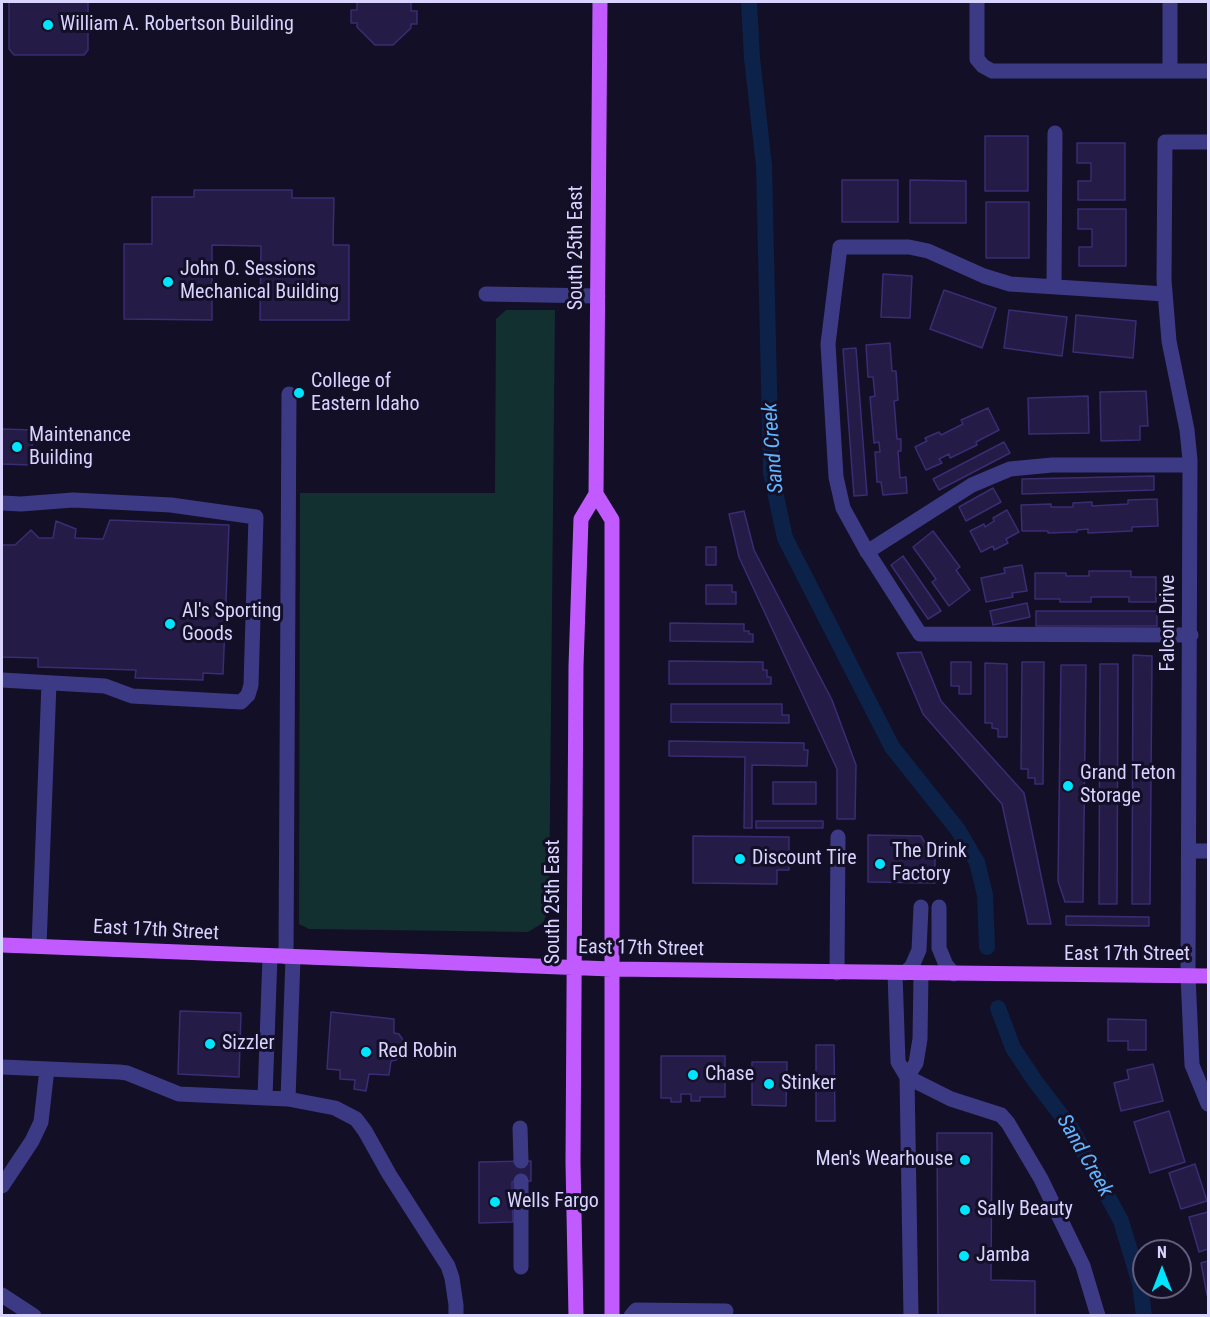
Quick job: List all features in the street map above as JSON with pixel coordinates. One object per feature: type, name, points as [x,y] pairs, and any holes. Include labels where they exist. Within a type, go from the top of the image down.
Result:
[{"type":"main road","name":"South 25th East","points":[[576,1316],[573,1162],[576,666],[581,519],[596,494],[600,2]]},
{"type":"main road","points":[[596,494],[612,520],[610,969],[612,1316]]},
{"type":"main road","name":"East 17th Street","points":[[2,945],[610,969],[1209,976]]},
{"type":"street","points":[[977,2],[977,59],[983,66],[992,70],[1209,71]]},
{"type":"street","points":[[1170,2],[1170,71]]},
{"type":"street","points":[[1054,287],[1055,133]]},
{"type":"street","name":"Falcon Drive","points":[[1209,141],[1165,142],[1165,294],[1169,341],[1187,430],[1190,465],[1188,976],[1192,1065],[1209,1104]]},
{"type":"street","points":[[1165,294],[1010,284],[984,276],[928,251],[840,247],[828,344],[836,477],[843,508],[867,552],[920,634],[1191,635]]},
{"type":"street","points":[[486,294],[598,296]]},
{"type":"street","points":[[288,1098],[283,957],[290,394]]},
{"type":"street","points":[[867,552],[972,485],[1010,469],[1052,465],[1190,465]]},
{"type":"street","points":[[2,503],[21,504],[73,500],[171,505],[256,517],[252,685],[241,702],[132,696],[105,686],[2,680]]},
{"type":"street","points":[[39,946],[49,683]]},
{"type":"street","points":[[837,973],[838,837]]},
{"type":"street","points":[[1189,851],[1209,851]]},
{"type":"street","points":[[911,1316],[907,1077],[898,1062],[896,1050],[907,974],[919,950],[921,907]]},
{"type":"street","points":[[939,907],[939,948],[946,965],[954,974]]},
{"type":"street","points":[[265,1097],[283,957]]},
{"type":"street","points":[[907,974],[920,1039],[916,1063],[907,1077]]},
{"type":"street","points":[[2,1067],[127,1073],[179,1094],[288,1098],[335,1108],[356,1119],[447,1266],[452,1278],[456,1316]]},
{"type":"street","points":[[2,1186],[32,1141],[41,1122],[47,1069]]},
{"type":"street","points":[[907,1077],[951,1099],[1001,1115],[1008,1123],[1041,1179],[1083,1266],[1098,1316]]},
{"type":"street","points":[[520,1128],[521,1161]]},
{"type":"street","points":[[521,1181],[521,1267]]},
{"type":"street","points":[[2,1295],[34,1316]]},
{"type":"street","points":[[631,1316],[636,1310],[726,1311]]},
{"type":"green space","points":[[506,310],[555,310],[549,909],[543,923],[528,932],[309,929],[299,924],[300,493],[495,493],[496,319]]},
{"type":"building","name":"William A. Robertson Building","points":[[9,2],[88,2],[88,50],[84,55],[14,55],[9,49]]},
{"type":"building","points":[[357,2],[411,2],[411,11],[417,11],[417,24],[411,24],[411,28],[393,45],[375,45],[357,27],[357,23],[351,23],[351,10],[357,10]]},
{"type":"building","points":[[985,136],[1028,136],[1028,191],[985,191]]},
{"type":"building","points":[[1077,143],[1125,143],[1125,200],[1078,200],[1078,181],[1091,181],[1091,163],[1077,163]]},
{"type":"building","points":[[842,180],[898,180],[898,222],[842,222]]},
{"type":"building","points":[[910,180],[966,181],[966,223],[910,223]]},
{"type":"building","name":"John O. Sessions Mechanical Building","points":[[194,190],[292,190],[292,198],[334,198],[333,245],[349,245],[349,320],[260,320],[261,246],[212,245],[212,320],[124,319],[124,244],[152,244],[152,197],[194,197]]},
{"type":"building","points":[[986,202],[1029,202],[1029,258],[986,258]]},
{"type":"building","points":[[1078,209],[1126,209],[1126,266],[1079,266],[1079,247],[1092,247],[1092,229],[1078,229]]},
{"type":"building","points":[[883,274],[912,276],[910,318],[881,317]]},
{"type":"building","points":[[944,290],[996,308],[982,348],[930,329]]},
{"type":"building","points":[[1009,310],[1067,317],[1062,356],[1004,348]]},
{"type":"building","points":[[1076,315],[1136,321],[1133,358],[1073,352]]},
{"type":"building","points":[[890,343],[892,371],[896,371],[898,400],[894,401],[897,439],[901,439],[901,451],[898,451],[900,478],[906,477],[907,493],[883,495],[881,482],[877,482],[875,452],[880,452],[879,442],[874,443],[870,397],[875,396],[873,377],[868,377],[866,345]]},
{"type":"building","points":[[856,348],[867,495],[854,496],[843,349]]},
{"type":"building","points":[[1146,391],[1148,426],[1140,426],[1140,440],[1101,441],[1100,392]]},
{"type":"building","points":[[1088,396],[1089,433],[1029,434],[1028,398]]},
{"type":"building","points":[[988,408],[999,430],[976,442],[977,445],[950,458],[949,454],[939,459],[942,463],[926,470],[915,447],[927,441],[925,438],[939,432],[941,435],[963,424],[961,420]]},
{"type":"building","name":"Maintenance Building","points":[[2,429],[33,430],[31,465],[2,464]]},
{"type":"building","points":[[1004,442],[1010,453],[939,490],[933,479]]},
{"type":"building","points":[[1154,476],[1154,490],[1022,494],[1022,479]]},
{"type":"building","points":[[993,488],[1001,502],[966,521],[959,507]]},
{"type":"building","points":[[1157,499],[1158,526],[1132,527],[1132,531],[1088,533],[1088,529],[1077,530],[1077,532],[1048,533],[1048,531],[1022,531],[1021,505],[1051,504],[1051,507],[1073,507],[1073,503],[1092,502],[1092,506],[1128,504],[1128,500]]},
{"type":"building","points":[[1007,510],[1019,532],[1006,539],[1008,543],[994,550],[993,546],[981,552],[970,531],[984,524],[985,527],[994,521],[993,518]]},
{"type":"building","points":[[744,511],[754,550],[832,700],[856,765],[855,819],[837,819],[837,769],[739,557],[729,514]]},
{"type":"building","points":[[110,520],[229,525],[223,674],[203,673],[203,680],[135,678],[136,670],[38,667],[38,658],[2,657],[2,545],[15,545],[31,530],[39,538],[53,538],[56,521],[76,529],[75,538],[103,539]]},
{"type":"building","points":[[933,531],[960,567],[956,570],[970,590],[949,606],[932,582],[936,579],[913,547]]},
{"type":"building","points":[[706,547],[716,547],[716,565],[706,565]]},
{"type":"building","points":[[903,556],[941,611],[928,619],[891,565]]},
{"type":"building","points":[[1022,565],[1027,591],[1012,593],[1013,597],[986,602],[981,578],[1005,573],[1004,568]]},
{"type":"building","points":[[1089,571],[1131,571],[1131,577],[1156,577],[1156,602],[1129,602],[1129,597],[1091,597],[1091,602],[1035,599],[1035,573],[1089,576]]},
{"type":"building","points":[[706,585],[732,585],[732,592],[736,592],[736,604],[706,604]]},
{"type":"building","points":[[1027,603],[1030,617],[993,625],[990,611]]},
{"type":"building","points":[[1036,611],[1157,611],[1157,626],[1036,626]]},
{"type":"building","points":[[670,623],[744,624],[744,631],[753,634],[753,642],[670,641]]},
{"type":"building","points":[[921,652],[941,701],[1024,793],[1051,924],[1028,924],[1002,804],[923,714],[897,653]]},
{"type":"building","points":[[1133,655],[1152,656],[1150,904],[1132,904]]},
{"type":"building","points":[[669,661],[763,662],[763,670],[767,670],[767,677],[771,677],[771,684],[669,684]]},
{"type":"building","points":[[951,662],[971,662],[971,694],[959,694],[959,686],[951,686]]},
{"type":"building","points":[[1022,662],[1044,662],[1043,784],[1035,784],[1035,778],[1028,778],[1028,769],[1021,769]]},
{"type":"building","points":[[985,663],[1007,664],[1007,737],[998,737],[998,729],[992,728],[992,723],[985,723]]},
{"type":"building","points":[[1100,664],[1118,664],[1117,904],[1099,904]]},
{"type":"building","points":[[1061,665],[1086,665],[1083,902],[1065,902],[1058,881]]},
{"type":"building","points":[[671,704],[782,704],[782,715],[789,715],[789,723],[671,722]]},
{"type":"building","points":[[669,741],[804,743],[804,750],[808,750],[807,766],[752,765],[752,828],[744,828],[745,757],[669,756]]},
{"type":"building","points":[[773,782],[816,782],[816,804],[773,804]]},
{"type":"building","points":[[756,821],[823,821],[823,828],[756,828]]},
{"type":"building","points":[[868,835],[921,836],[935,860],[935,883],[868,882]]},
{"type":"building","points":[[693,836],[789,837],[789,870],[777,870],[777,884],[693,883]]},
{"type":"building","points":[[1066,916],[1149,917],[1149,926],[1066,925]]},
{"type":"building","name":"Sizzler","points":[[180,1011],[241,1013],[239,1077],[178,1074]]},
{"type":"building","name":"Red Robin","points":[[331,1012],[394,1019],[394,1033],[399,1034],[403,1040],[402,1055],[391,1061],[389,1075],[369,1074],[366,1091],[354,1089],[355,1080],[340,1079],[340,1070],[327,1069]]},
{"type":"building","points":[[1108,1019],[1146,1020],[1146,1050],[1128,1050],[1128,1041],[1108,1041]]},
{"type":"building","points":[[816,1045],[834,1045],[835,1121],[816,1121]]},
{"type":"building","name":"Chase","points":[[661,1056],[725,1056],[725,1097],[700,1097],[700,1101],[691,1101],[691,1094],[681,1094],[681,1102],[671,1102],[671,1098],[661,1098]]},
{"type":"building","name":"Stinker","points":[[752,1062],[787,1062],[786,1106],[752,1105]]},
{"type":"building","points":[[1153,1064],[1163,1101],[1121,1111],[1114,1083],[1129,1079],[1127,1070]]},
{"type":"building","points":[[1169,1111],[1185,1162],[1150,1173],[1134,1122]]},
{"type":"building","points":[[937,1133],[992,1133],[991,1280],[1035,1281],[1035,1316],[938,1316]]},
{"type":"building","name":"Wells Fargo","points":[[531,1161],[531,1181],[512,1182],[513,1222],[479,1223],[479,1162]]},
{"type":"building","points":[[1195,1164],[1207,1201],[1181,1209],[1169,1173]]},
{"type":"building","points":[[1208,1212],[1208,1249],[1199,1252],[1189,1217]]},
{"type":"building","points":[[1208,1261],[1208,1294],[1207,1295],[1201,1263]]},
{"type":"waterway","name":"Sand Creek","points":[[749,2],[752,58],[764,166],[771,473],[785,538],[892,747],[958,830],[977,862],[985,895],[987,947]]},
{"type":"waterway","name":"Sand Creek","points":[[998,1008],[1013,1048],[1071,1128],[1121,1221],[1140,1284],[1144,1316]]},
{"type":"place","name":"William A. Robertson Building","points":[[48,25]]},
{"type":"place","name":"John O. Sessions Mechanical Building","points":[[168,282]]},
{"type":"place","name":"College of Eastern Idaho","points":[[299,393]]},
{"type":"place","name":"Maintenance Building","points":[[17,447]]},
{"type":"place","name":"Al's Sporting Goods","points":[[170,624]]},
{"type":"place","name":"Grand Teton Storage","points":[[1068,786]]},
{"type":"place","name":"Discount Tire","points":[[740,859]]},
{"type":"place","name":"The Drink Factory","points":[[880,864]]},
{"type":"place","name":"Sizzler","points":[[210,1044]]},
{"type":"place","name":"Red Robin","points":[[366,1052]]},
{"type":"place","name":"Chase","points":[[693,1075]]},
{"type":"place","name":"Stinker","points":[[769,1084]]},
{"type":"place","name":"Men's Wearhouse","points":[[965,1160]]},
{"type":"place","name":"Wells Fargo","points":[[495,1202]]},
{"type":"place","name":"Sally Beauty","points":[[965,1210]]},
{"type":"place","name":"Jamba","points":[[964,1256]]}]
